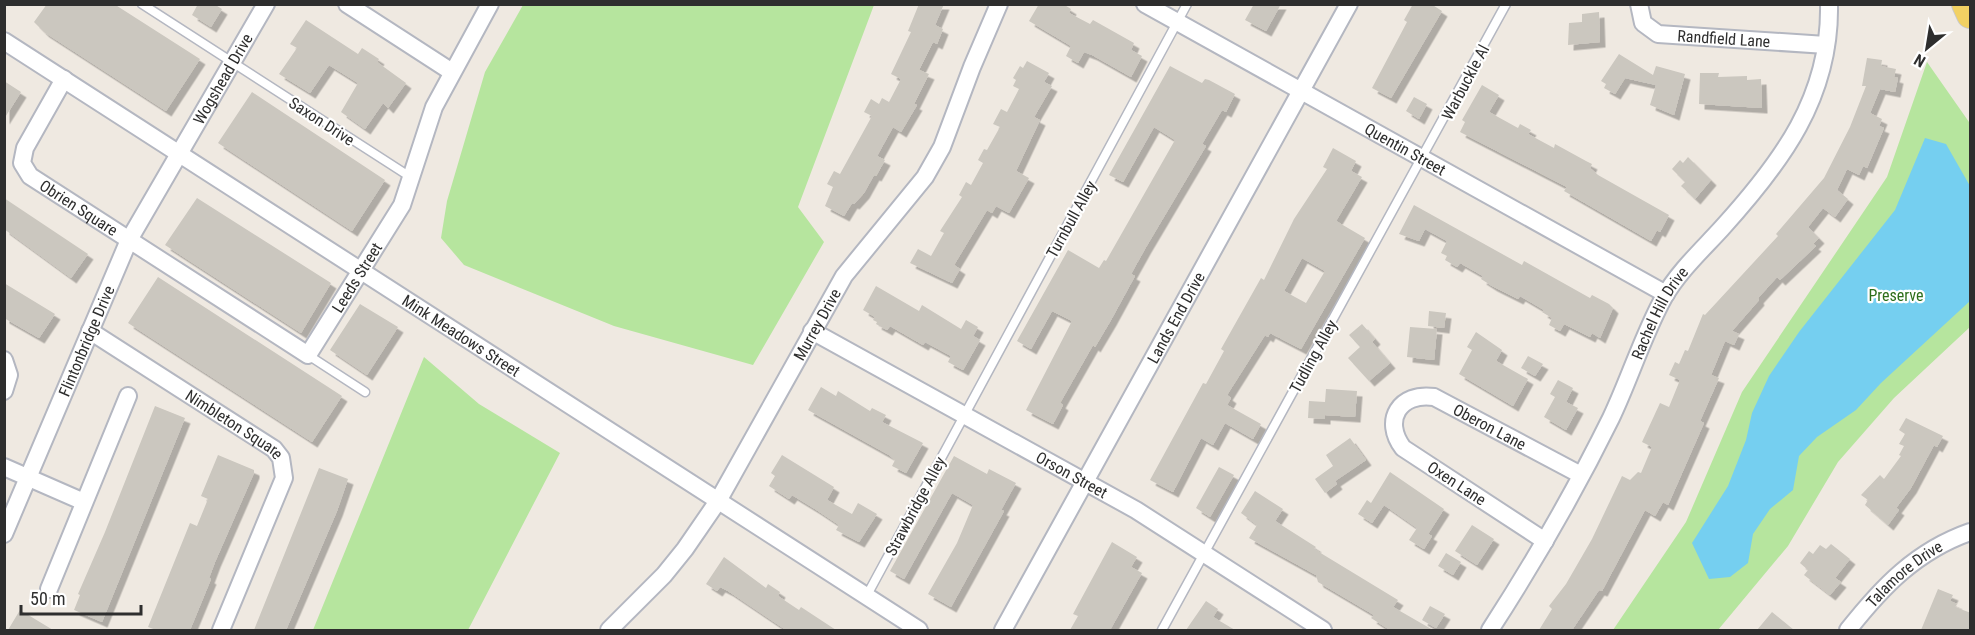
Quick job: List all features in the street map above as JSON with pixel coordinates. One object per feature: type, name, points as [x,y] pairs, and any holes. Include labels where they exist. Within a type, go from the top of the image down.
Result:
[{"type":"main road","points":[[1965,4],[1971,15]]},
{"type":"street","name":"Wogshead Drive","points":[[179,153],[266,4]]},
{"type":"street","points":[[347,4],[453,72]]},
{"type":"street","name":"Leeds Street","points":[[308,355],[391,224],[412,179],[424,133],[453,72],[490,4]]},
{"type":"street","name":"Murrey Drive","points":[[609,630],[664,575],[718,501],[844,276],[925,177],[947,137],[972,67],[999,4]]},
{"type":"street","name":"Quentin Street","points":[[1145,4],[1666,294]]},
{"type":"street","name":"Lands End Drive","points":[[1003,630],[1349,4]]},
{"type":"street","name":"Rachel Hill Drive","points":[[1490,630],[1545,541],[1581,475],[1611,416],[1655,314],[1666,294],[1684,270],[1766,180],[1786,151],[1814,92],[1826,45],[1829,4]]},
{"type":"street","name":"Randfield Lane","points":[[1639,5],[1643,23],[1658,34],[1826,45]]},
{"type":"street","name":"Mink Meadows Street","points":[[4,40],[919,630]]},
{"type":"street","name":"Obrien Square","points":[[64,79],[25,148],[22,163],[30,176],[129,240]]},
{"type":"street","name":"Flintonbridge Drive","points":[[4,534],[129,240],[179,153]]},
{"type":"street","points":[[129,240],[308,355]]},
{"type":"street","name":"Nimbleton Square","points":[[90,331],[274,449],[281,458],[284,478],[221,630]]},
{"type":"street","name":"Orson Street","points":[[812,331],[1136,510],[1323,630]]},
{"type":"street","points":[[4,360],[9,375],[4,391]]},
{"type":"street","name":"Oberon Lane","points":[[1397,410],[1411,398],[1423,395],[1434,397],[1581,475]]},
{"type":"street","points":[[49,590],[128,396]]},
{"type":"street","name":"Oxen Lane","points":[[1397,410],[1393,429],[1403,448],[1545,541]]},
{"type":"street","points":[[4,467],[84,502]]},
{"type":"street","name":"Talamore Drive","points":[[1848,630],[1880,590],[1904,568],[1928,551],[1971,532]]},
{"type":"lane","name":"Turnbull Alley","points":[[964,415],[1187,4]]},
{"type":"lane","name":"Warbuckle Al","points":[[1423,159],[1506,4]]},
{"type":"lane","name":"Saxon Drive","points":[[143,5],[412,179]]},
{"type":"lane","name":"Tudling Alley","points":[[1162,630],[1423,159]]},
{"type":"lane","points":[[308,355],[365,392]]},
{"type":"lane","name":"Strawbridge Alley","points":[[866,597],[964,415]]},
{"type":"green space","points":[[523,5],[874,5],[798,207],[824,242],[753,365],[614,326],[464,265],[441,238],[447,201],[485,72]]},
{"type":"green space","name":"Preserve","points":[[1927,62],[1969,122],[1970,128],[1970,327],[1894,398],[1838,462],[1788,546],[1718,630],[1613,630],[1686,522],[1742,392],[1887,177]]},
{"type":"green space","points":[[424,357],[479,404],[560,453],[468,630],[313,630]]},
{"type":"water","points":[[1925,138],[1946,144],[1970,186],[1970,301],[1881,383],[1856,410],[1817,437],[1799,456],[1793,490],[1770,509],[1753,534],[1748,563],[1730,577],[1709,579],[1692,543],[1728,486],[1746,440],[1752,413],[1769,376],[1799,332],[1895,210]]},
{"type":"building","points":[[47,4],[114,4],[200,59],[166,111],[44,32],[34,22]]},
{"type":"building","points":[[198,4],[214,4],[222,9],[211,27],[192,15]]},
{"type":"building","points":[[919,4],[944,4],[935,25],[943,29],[937,44],[933,42],[919,70],[929,74],[914,104],[917,105],[901,132],[893,127],[877,156],[885,160],[876,176],[874,175],[864,193],[854,204],[852,203],[844,216],[825,206],[833,187],[827,184],[834,171],[840,174],[872,116],[864,112],[871,99],[879,104],[882,98],[889,102],[901,79],[891,74],[911,32],[908,31]]},
{"type":"building","points":[[1039,4],[1063,4],[1071,9],[1069,13],[1090,24],[1093,20],[1134,43],[1131,50],[1142,56],[1131,77],[1084,52],[1078,63],[1066,56],[1071,46],[1029,21]]},
{"type":"building","points":[[1254,4],[1281,4],[1266,31],[1245,20]]},
{"type":"building","points":[[1413,4],[1431,4],[1442,11],[1391,98],[1372,88],[1407,22],[1404,20]]},
{"type":"building","points":[[1599,12],[1600,42],[1568,45],[1569,23],[1582,22],[1582,14]]},
{"type":"building","points":[[306,20],[358,54],[362,48],[379,59],[377,62],[406,83],[388,108],[383,103],[365,129],[341,112],[358,83],[329,65],[310,93],[279,74],[297,48],[290,44]]},
{"type":"building","points":[[1619,54],[1653,75],[1656,66],[1685,74],[1674,115],[1650,105],[1656,85],[1625,78],[1615,94],[1604,88],[1606,84],[1601,81]]},
{"type":"building","points":[[1867,58],[1882,60],[1881,66],[1896,69],[1894,77],[1898,78],[1895,92],[1880,89],[1870,113],[1882,119],[1879,126],[1884,128],[1867,168],[1863,166],[1859,175],[1847,169],[1837,190],[1848,199],[1835,217],[1823,208],[1808,227],[1819,238],[1813,244],[1816,246],[1780,280],[1777,277],[1758,298],[1759,300],[1732,331],[1739,334],[1734,345],[1725,341],[1711,375],[1719,378],[1700,421],[1704,423],[1668,505],[1663,502],[1655,516],[1645,510],[1602,591],[1599,590],[1572,630],[1539,630],[1552,609],[1549,606],[1566,584],[1592,539],[1622,476],[1630,480],[1638,472],[1641,473],[1652,447],[1642,442],[1660,403],[1669,407],[1680,380],[1669,375],[1675,362],[1679,364],[1685,350],[1688,351],[1703,314],[1705,315],[1778,236],[1776,234],[1824,178],[1850,127],[1866,86],[1862,86]]},
{"type":"building","points":[[1027,61],[1049,73],[1044,82],[1052,86],[1034,117],[1040,120],[1016,171],[1029,178],[1009,213],[996,206],[992,213],[987,210],[954,265],[960,269],[952,283],[910,263],[918,249],[931,256],[944,233],[940,231],[962,197],[959,195],[966,182],[971,185],[983,163],[978,160],[984,149],[987,150],[1000,127],[993,124],[1001,109],[1007,112],[1019,89],[1013,86],[1016,80],[1013,78],[1020,66],[1023,68]]},
{"type":"building","points":[[1170,66],[1202,83],[1205,79],[1209,80],[1235,94],[1226,112],[1222,110],[1202,144],[1206,146],[1131,274],[1135,276],[1111,320],[1095,347],[1093,345],[1060,403],[1063,405],[1053,424],[1026,410],[1072,321],[1052,311],[1031,349],[1017,341],[1068,250],[1099,268],[1104,260],[1106,261],[1175,140],[1154,127],[1123,182],[1109,175]]},
{"type":"building","points":[[1700,73],[1719,73],[1718,77],[1747,76],[1747,80],[1761,79],[1762,108],[1699,104]]},
{"type":"building","points":[[4,81],[21,92],[4,119]]},
{"type":"building","points":[[1482,85],[1499,95],[1489,112],[1518,128],[1520,124],[1531,130],[1528,134],[1554,148],[1555,144],[1592,164],[1590,168],[1598,175],[1669,215],[1660,232],[1657,230],[1651,241],[1564,191],[1567,187],[1460,132],[1465,122],[1462,120]]},
{"type":"building","points":[[252,92],[385,180],[352,231],[218,143]]},
{"type":"building","points":[[1414,97],[1427,104],[1419,119],[1406,111]]},
{"type":"building","points":[[1333,148],[1356,161],[1351,171],[1362,177],[1336,221],[1365,238],[1301,349],[1270,333],[1268,337],[1265,335],[1227,395],[1231,398],[1227,405],[1261,424],[1253,439],[1225,423],[1213,445],[1201,438],[1173,492],[1150,480],[1203,383],[1206,384],[1224,351],[1221,349],[1261,278],[1264,280],[1294,219],[1327,169],[1323,167]],"holes":[[[1302,258],[1325,271],[1306,303],[1284,291]]]},
{"type":"building","points":[[1688,157],[1711,180],[1695,199],[1681,186],[1685,182],[1672,169],[1680,160],[1683,163]]},
{"type":"building","points":[[4,198],[88,254],[71,278],[4,229]]},
{"type":"building","points":[[197,198],[331,283],[301,333],[165,245]]},
{"type":"building","points":[[1414,205],[1522,265],[1524,261],[1590,298],[1592,295],[1609,304],[1613,308],[1600,338],[1592,333],[1590,337],[1564,324],[1560,331],[1549,325],[1552,318],[1542,312],[1544,310],[1520,296],[1518,299],[1492,286],[1481,279],[1483,276],[1460,263],[1457,267],[1445,260],[1447,256],[1441,253],[1447,241],[1425,229],[1419,241],[1399,234]]},
{"type":"building","points":[[158,277],[342,396],[312,442],[128,323]]},
{"type":"building","points":[[4,283],[55,314],[39,338],[4,318]]},
{"type":"building","points":[[876,286],[919,311],[922,305],[961,329],[966,320],[978,327],[973,336],[980,340],[963,370],[948,362],[951,356],[925,342],[923,345],[890,326],[887,330],[876,324],[877,322],[873,320],[875,317],[863,310]]},
{"type":"building","points":[[360,304],[398,327],[367,375],[330,350]]},
{"type":"building","points":[[1429,311],[1446,313],[1444,328],[1428,326]]},
{"type":"building","points":[[1362,324],[1375,339],[1372,342],[1390,363],[1369,381],[1348,358],[1360,347],[1349,335]]},
{"type":"building","points":[[1410,327],[1437,329],[1434,360],[1407,357]]},
{"type":"building","points":[[1476,332],[1502,350],[1496,361],[1528,379],[1513,406],[1459,374],[1472,350],[1467,347]]},
{"type":"building","points":[[1528,356],[1543,364],[1535,376],[1521,368]]},
{"type":"building","points":[[1558,380],[1573,388],[1566,402],[1578,408],[1566,430],[1544,417],[1555,397],[1550,394]]},
{"type":"building","points":[[821,387],[836,396],[838,391],[870,411],[872,408],[886,415],[882,422],[923,443],[906,473],[892,466],[895,460],[889,455],[808,410]]},
{"type":"building","points":[[1326,389],[1357,391],[1355,417],[1325,415],[1325,419],[1308,418],[1309,401],[1325,402]]},
{"type":"building","points":[[155,406],[185,418],[102,622],[74,610],[80,595],[78,594]]},
{"type":"building","points":[[1906,418],[1943,436],[1937,447],[1934,445],[1911,488],[1896,508],[1899,510],[1888,525],[1865,505],[1868,500],[1861,495],[1880,475],[1884,479],[1901,456],[1899,455],[1904,446],[1899,444],[1905,434],[1899,430]]},
{"type":"building","points":[[1350,438],[1366,460],[1335,481],[1337,484],[1325,493],[1315,479],[1333,466],[1326,455]]},
{"type":"building","points":[[218,455],[254,470],[254,473],[215,562],[209,578],[211,579],[190,630],[156,630],[148,627],[190,523],[197,526],[208,499],[201,496]]},
{"type":"building","points":[[782,455],[834,487],[827,500],[852,514],[858,503],[877,514],[859,542],[836,530],[839,525],[815,509],[792,495],[789,499],[769,486],[775,476],[771,473]]},
{"type":"building","points":[[954,456],[987,474],[989,469],[1016,483],[1001,510],[1004,511],[951,607],[928,594],[957,543],[973,505],[952,493],[904,579],[890,571]]},
{"type":"building","points":[[1219,467],[1234,475],[1210,517],[1196,508]]},
{"type":"building","points":[[319,468],[348,479],[337,511],[286,630],[254,630]]},
{"type":"building","points":[[1390,472],[1444,509],[1428,534],[1432,536],[1424,549],[1409,540],[1417,528],[1384,505],[1372,523],[1358,514],[1367,500],[1371,503]]},
{"type":"building","points":[[1255,491],[1283,509],[1275,521],[1316,547],[1314,549],[1398,600],[1393,607],[1433,630],[1390,630],[1371,618],[1374,615],[1318,582],[1316,575],[1249,538],[1257,525],[1241,513]]},
{"type":"building","points":[[1472,525],[1494,539],[1477,565],[1455,551]]},
{"type":"building","points":[[1112,542],[1137,557],[1131,567],[1142,573],[1110,630],[1070,630],[1078,616],[1073,614]]},
{"type":"building","points":[[1831,544],[1850,559],[1835,578],[1841,582],[1830,595],[1804,575],[1808,570],[1800,563],[1809,551],[1813,554],[1820,545],[1826,549]]},
{"type":"building","points":[[1446,553],[1461,562],[1453,575],[1438,566]]},
{"type":"building","points":[[724,557],[766,588],[768,584],[780,592],[778,596],[799,610],[801,607],[836,630],[786,630],[728,591],[720,587],[717,591],[706,584]]},
{"type":"building","points":[[1938,589],[1953,595],[1950,601],[1957,604],[1955,607],[1971,613],[1971,630],[1921,630]]},
{"type":"building","points":[[1206,601],[1218,609],[1213,617],[1235,630],[1186,630]]},
{"type":"building","points":[[1430,606],[1445,614],[1436,628],[1422,620]]},
{"type":"building","points":[[20,610],[53,630],[8,630]]},
{"type":"building","points":[[1772,612],[1794,630],[1757,630]]}]
